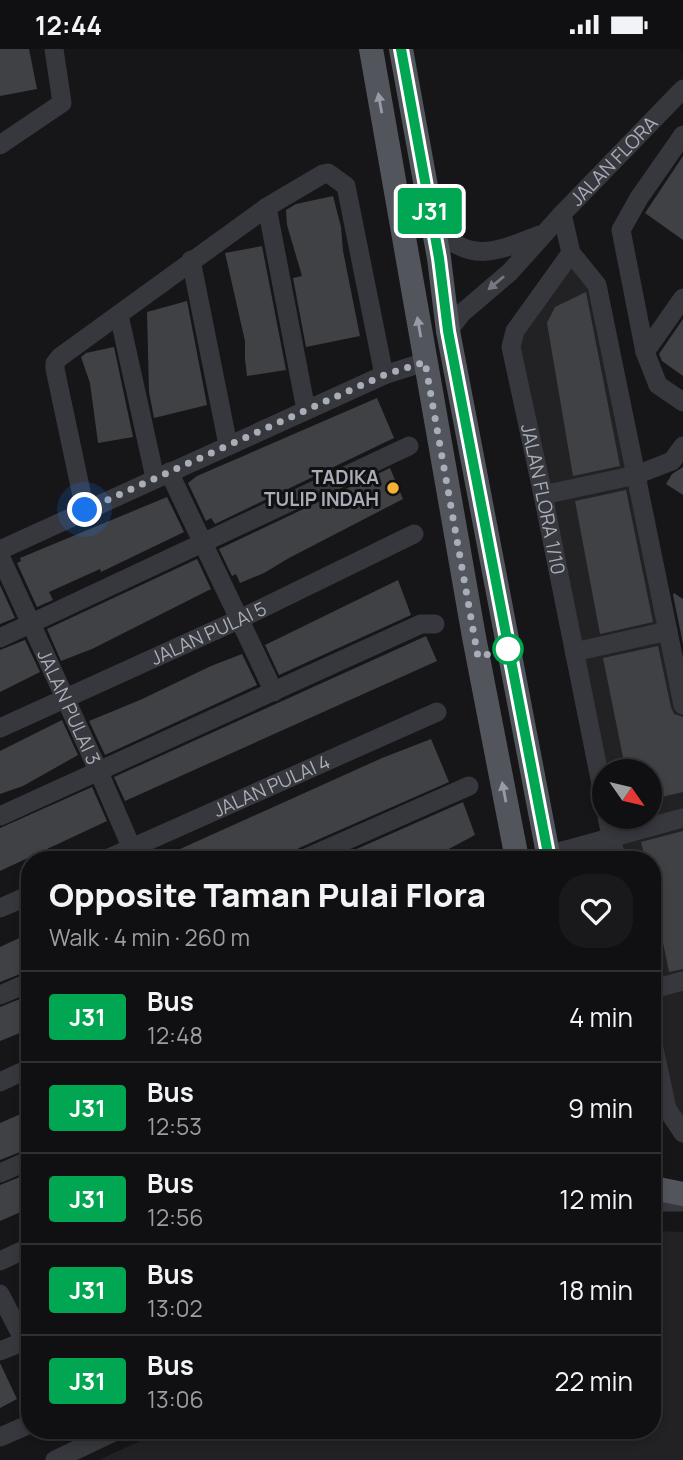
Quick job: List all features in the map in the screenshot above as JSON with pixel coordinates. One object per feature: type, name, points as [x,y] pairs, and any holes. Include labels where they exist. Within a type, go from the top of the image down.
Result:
[{"type":"main road","points":[[371,49],[474,637],[515,851]]},
{"type":"main road","points":[[401,49],[439,258],[448,331],[541,851]]},
{"type":"main road","points":[[661,1190],[683,1194]]},
{"type":"street","points":[[0,145],[64,101],[54,49]]},
{"type":"street","name":"JALAN FLORA","points":[[448,331],[462,313],[510,272],[543,234],[683,89]]},
{"type":"street","points":[[683,135],[639,198],[621,230],[645,352],[658,385],[683,402]]},
{"type":"street","points":[[85,510],[55,363],[191,260],[267,207],[323,174],[328,173],[346,186],[384,375]]},
{"type":"street","points":[[267,207],[306,410]]},
{"type":"street","points":[[562,214],[570,253],[597,285],[683,705]]},
{"type":"street","name":"JALAN FLORA","points":[[432,225],[453,245],[474,252],[515,245],[543,234]]},
{"type":"street","name":"JALAN FLORA 1/10","points":[[570,253],[515,331],[511,347],[596,759]]},
{"type":"street","points":[[191,260],[228,445]]},
{"type":"street","points":[[645,352],[683,299]]},
{"type":"street","points":[[119,315],[162,475],[204,544],[274,692]]},
{"type":"street","points":[[0,550],[384,375],[425,362]]},
{"type":"street","points":[[0,638],[409,446]]},
{"type":"street","points":[[543,495],[636,475],[672,461],[683,446]]},
{"type":"street","name":"JALAN PULAI 5","points":[[0,727],[240,619],[414,534]]},
{"type":"street","name":"JALAN PULAI 3","points":[[0,556],[133,851]]},
{"type":"street","points":[[0,816],[421,624],[435,624]]},
{"type":"street","points":[[574,652],[668,631]]},
{"type":"street","name":"JALAN PULAI 4","points":[[140,851],[438,712]]},
{"type":"street","points":[[322,851],[469,786]]},
{"type":"street","points":[[566,851],[683,818]]},
{"type":"street","points":[[609,829],[614,851]]},
{"type":"street","points":[[0,908],[21,899]]},
{"type":"street","points":[[661,987],[683,981]]},
{"type":"street","points":[[0,995],[21,986]]},
{"type":"street","points":[[0,1082],[21,1072]]},
{"type":"street","points":[[661,1081],[667,1109],[683,1133]]},
{"type":"street","points":[[0,1173],[21,1164]]},
{"type":"street","points":[[661,1202],[683,1202]]},
{"type":"street","points":[[0,1261],[21,1251]]},
{"type":"street","points":[[0,1294],[21,1332]]},
{"type":"street","points":[[0,1352],[21,1346]]},
{"type":"street","points":[[0,1437],[21,1428]]},
{"type":"street","points":[[55,1460],[99,1439]]},
{"type":"shaded area","points":[[563,251],[601,283],[683,685],[683,1143],[669,1128],[661,1100],[661,851],[607,851],[603,829],[662,829],[662,759],[592,759],[592,773],[506,335]]},
{"type":"shaded area","points":[[661,1231],[683,1232],[683,1460],[99,1460],[144,1439],[661,1439]]},
{"type":"building","points":[[0,49],[29,49],[37,89],[0,96]]},
{"type":"building","points":[[683,156],[683,240],[645,213]]},
{"type":"building","points":[[333,196],[360,336],[306,347],[293,278],[302,276],[287,225],[286,210],[296,204]]},
{"type":"building","points":[[262,246],[286,370],[247,376],[245,341],[225,253]]},
{"type":"building","points":[[586,292],[620,466],[573,476],[547,323],[555,307]]},
{"type":"building","points":[[187,301],[207,405],[154,418],[149,392],[147,312]]},
{"type":"building","points":[[683,319],[683,376],[662,361],[659,354]]},
{"type":"building","points":[[114,347],[133,437],[98,443],[90,383],[81,357],[86,353]]},
{"type":"building","points":[[377,398],[394,438],[215,524],[211,518],[206,521],[188,483],[197,476]]},
{"type":"building","points":[[683,467],[683,495],[666,484],[672,474]]},
{"type":"building","points":[[390,468],[403,499],[264,573],[240,583],[236,574],[232,576],[219,549]]},
{"type":"building","points":[[626,490],[653,622],[600,634],[575,501]]},
{"type":"building","points":[[167,497],[184,532],[101,572],[100,569],[49,592],[53,600],[37,607],[17,563],[21,561],[20,558]]},
{"type":"building","points":[[197,559],[211,589],[92,649],[61,661],[47,629]]},
{"type":"building","points":[[398,580],[411,615],[279,675],[265,645]]},
{"type":"building","points":[[0,585],[15,618],[0,624]]},
{"type":"building","points":[[674,593],[683,599],[683,644],[673,595]]},
{"type":"building","points":[[426,636],[437,661],[125,801],[114,777]]},
{"type":"building","points":[[25,640],[40,672],[0,692],[0,650]]},
{"type":"building","points":[[658,646],[671,707],[674,714],[683,717],[683,792],[662,797],[662,759],[623,759],[603,658]]},
{"type":"building","points":[[242,654],[257,685],[105,755],[89,721]]},
{"type":"building","points":[[62,720],[78,755],[23,786],[0,794],[0,751]]},
{"type":"building","points":[[431,739],[449,782],[295,851],[176,851],[382,758]]},
{"type":"building","points":[[92,787],[107,821],[43,851],[21,851],[21,861],[0,871],[0,828]]},
{"type":"building","points":[[463,802],[475,835],[445,851],[352,851]]},
{"type":"building","points":[[683,831],[683,969],[669,972],[661,932],[661,851],[643,851],[641,842]]},
{"type":"building","points":[[21,937],[21,974],[0,982],[0,947]]},
{"type":"building","points":[[21,999],[21,1033],[0,1041],[0,1007]]},
{"type":"building","points":[[21,1114],[21,1152],[0,1160],[0,1123]]},
{"type":"building","points":[[21,1177],[21,1212],[0,1221],[0,1185]]},
{"type":"building","points":[[0,1363],[17,1399],[0,1408]]},
{"type":"bus line","name":"J31","points":[[401,49],[439,258],[448,331],[547,851]]},
{"type":"place","name":"TADIKA TULIP INDAH","points":[[393,488]]},
{"type":"route","points":[[85,510],[384,375],[425,362],[478,657],[508,649]]}]
